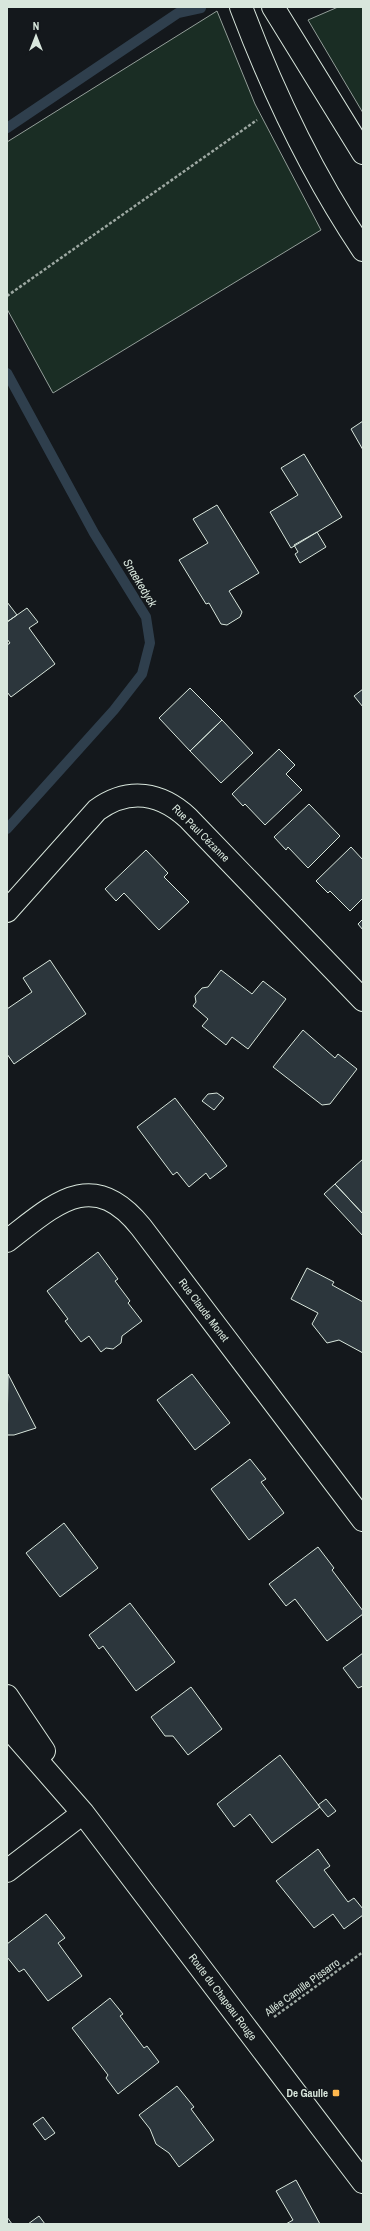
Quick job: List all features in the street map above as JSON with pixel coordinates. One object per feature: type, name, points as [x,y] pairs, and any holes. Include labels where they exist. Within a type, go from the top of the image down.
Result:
[{"type":"street","points":[[241,7],[281,104],[312,165],[363,250]]},
{"type":"street","points":[[273,7],[363,153]]},
{"type":"street","name":"Rue Paul Cézanne","points":[[7,911],[97,810],[114,800],[127,797],[151,796],[170,803],[188,818],[363,1000]]},
{"type":"street","name":"Rue Claude Monet","points":[[7,1241],[50,1208],[67,1199],[88,1195],[115,1201],[141,1226],[363,1520]]},
{"type":"street","name":"Route du Chapeau Rouge","points":[[7,1696],[83,1813]]},
{"type":"street","name":"Route du Chapeau Rouge","points":[[7,1726],[83,1813],[363,2182]]},
{"type":"street","points":[[7,1871],[83,1813]]},
{"type":"path","points":[[7,296],[281,104]]},
{"type":"path","name":"Allée Camille Pissarro","points":[[251,2034],[363,1952]]},
{"type":"green space","points":[[338,7],[363,7],[363,113],[308,20]]},
{"type":"green space","points":[[217,11],[255,104],[321,230],[53,393],[7,309],[7,142]]},
{"type":"building","points":[[363,421],[363,450],[351,429]]},
{"type":"building","points":[[304,454],[342,517],[291,548],[270,512],[298,495],[281,468]]},
{"type":"building","points":[[217,505],[259,573],[229,591],[242,612],[240,617],[227,625],[221,624],[209,603],[206,604],[179,560],[208,543],[193,519]]},
{"type":"building","points":[[317,532],[326,547],[300,563],[295,554],[298,552],[294,545]]},
{"type":"building","points":[[7,602],[17,615],[7,622]]},
{"type":"building","points":[[27,608],[38,622],[29,628],[55,664],[11,697],[7,692],[7,645],[10,643],[7,639],[7,622]]},
{"type":"building","points":[[190,688],[222,720],[190,751],[159,718]]},
{"type":"building","points":[[363,689],[363,707],[354,696]]},
{"type":"building","points":[[222,720],[253,753],[221,783],[190,751]]},
{"type":"building","points":[[279,749],[295,765],[286,774],[302,790],[265,825],[245,804],[243,806],[232,794]]},
{"type":"building","points":[[309,804],[340,836],[308,868],[288,847],[286,850],[274,837]]},
{"type":"building","points":[[351,847],[363,860],[363,898],[350,911],[330,891],[328,893],[316,881]]},
{"type":"building","points":[[146,850],[168,873],[164,877],[189,902],[159,930],[124,893],[116,901],[105,889]]},
{"type":"building","points":[[363,919],[363,930],[358,924]]},
{"type":"building","points":[[50,960],[86,1014],[14,1064],[7,1054],[7,1009],[32,992],[23,978]]},
{"type":"building","points":[[221,970],[252,994],[263,981],[286,999],[248,1049],[232,1037],[226,1045],[202,1026],[208,1019],[193,1006],[196,1002],[195,996],[202,988],[208,987]]},
{"type":"building","points":[[303,1030],[335,1058],[338,1054],[357,1069],[330,1104],[322,1105],[273,1067]]},
{"type":"building","points":[[217,1093],[224,1098],[214,1110],[202,1101],[208,1094]]},
{"type":"building","points":[[175,1098],[227,1166],[210,1179],[206,1173],[189,1187],[177,1172],[173,1175],[137,1127]]},
{"type":"building","points":[[363,1159],[363,1214],[335,1184]]},
{"type":"building","points":[[335,1184],[363,1214],[363,1236],[324,1194]]},
{"type":"building","points":[[98,1252],[118,1279],[115,1281],[130,1301],[128,1303],[142,1321],[122,1336],[121,1343],[113,1349],[106,1348],[101,1352],[89,1336],[81,1342],[65,1321],[68,1319],[47,1291]]},
{"type":"building","points":[[307,1268],[334,1282],[332,1285],[363,1302],[363,1353],[339,1340],[327,1343],[312,1324],[318,1313],[291,1299]]},
{"type":"building","points":[[8,1374],[36,1428],[14,1435],[7,1435]]},
{"type":"building","points":[[192,1374],[230,1423],[195,1450],[157,1400]]},
{"type":"building","points":[[250,1459],[266,1479],[261,1482],[284,1513],[249,1540],[211,1489]]},
{"type":"building","points":[[64,1523],[98,1568],[60,1597],[26,1553]]},
{"type":"building","points":[[318,1547],[334,1568],[332,1570],[363,1611],[363,1614],[327,1641],[295,1599],[286,1606],[269,1584]]},
{"type":"building","points":[[130,1603],[175,1662],[136,1691],[103,1646],[99,1649],[89,1635]]},
{"type":"building","points":[[363,1653],[363,1686],[358,1688],[343,1668]]},
{"type":"building","points":[[191,1687],[222,1729],[188,1755],[173,1736],[165,1736],[151,1717]]},
{"type":"building","points":[[280,1755],[320,1807],[272,1843],[250,1814],[234,1827],[217,1804]]},
{"type":"building","points":[[326,1799],[336,1811],[328,1817],[318,1805]]},
{"type":"building","points":[[318,1849],[330,1866],[324,1870],[348,1902],[354,1898],[363,1909],[363,1915],[344,1929],[333,1914],[314,1928],[276,1881]]},
{"type":"building","points":[[46,1914],[65,1938],[58,1943],[82,1976],[48,2001],[24,1969],[19,1972],[7,1957],[7,1944]]},
{"type":"building","points":[[110,1998],[123,2014],[120,2016],[144,2048],[147,2046],[159,2062],[118,2094],[106,2078],[108,2075],[72,2028]]},
{"type":"building","points":[[177,2086],[194,2107],[191,2109],[214,2140],[179,2167],[169,2153],[156,2144],[150,2129],[139,2115]]},
{"type":"building","points":[[43,2117],[55,2133],[45,2140],[33,2124]]},
{"type":"building","points":[[296,2180],[320,2224],[286,2224],[293,2220],[276,2191]]},
{"type":"building","points":[[39,2216],[45,2224],[28,2224]]},
{"type":"building","points":[[7,2217],[12,2224],[7,2224]]},
{"type":"waterway","points":[[7,128],[178,13],[201,8]]},
{"type":"waterway","name":"Snaekedyck","points":[[7,373],[94,533],[146,617],[150,643],[142,674],[114,710],[7,829]]},
{"type":"place","name":"De Gaulle","points":[[336,2093]]}]
